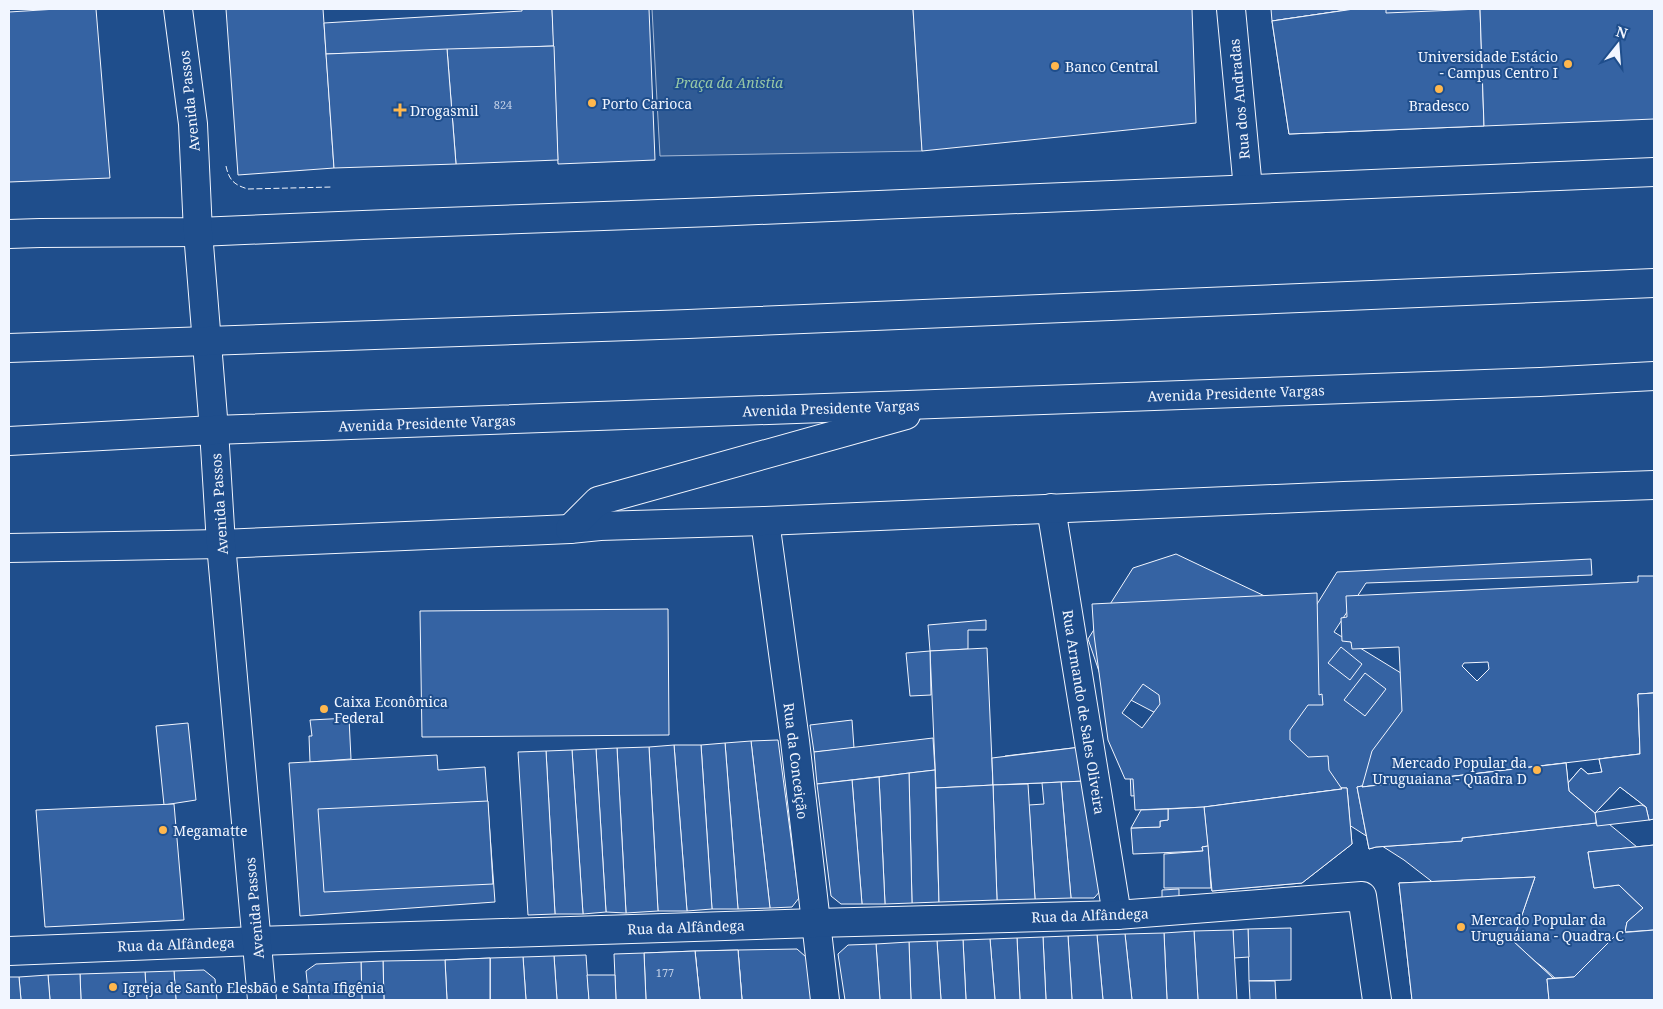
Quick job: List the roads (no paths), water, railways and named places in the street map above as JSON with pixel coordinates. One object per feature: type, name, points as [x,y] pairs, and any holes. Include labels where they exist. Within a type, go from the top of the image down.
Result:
[{"type":"main road","name":"Avenida Passos","points":[[178,9],[194,124],[198,232],[221,544],[262,1000]]},
{"type":"main road","name":"Rua dos Andradas","points":[[1231,9],[1248,189]]},
{"type":"main road","points":[[9,234],[198,232],[1654,172]]},
{"type":"main road","points":[[9,348],[688,324],[1654,283]]},
{"type":"main road","points":[[9,339],[49,347]]},
{"type":"main road","name":"Avenida Presidente Vargas","points":[[9,441],[214,430],[559,417],[592,418],[953,402],[1540,382],[1654,376]]},
{"type":"main road","points":[[570,529],[598,501],[953,402]]},
{"type":"main road","points":[[9,548],[221,544],[570,529],[600,526],[1654,485]]},
{"type":"main road","name":"Rua Armando de Sales Oliveira","points":[[1051,508],[1117,915]]},
{"type":"main road","name":"Rua da Conceição","points":[[765,521],[795,741],[825,1000]]},
{"type":"main road","name":"Rua da Alfândega","points":[[9,951],[257,941],[1117,915],[1362,896],[1377,1000]]},
{"type":"place","name":"Universidade Estácio - Campus Centro I","points":[[1568,64]]},
{"type":"place","name":"Banco Central","points":[[1055,66]]},
{"type":"place","name":"Bradesco","points":[[1439,89]]},
{"type":"place","name":"Porto Carioca","points":[[592,103]]},
{"type":"place","name":"Drogasmil","points":[[400,110]]},
{"type":"place","name":"Caixa Econômica Federal","points":[[324,709]]},
{"type":"place","name":"Mercado Popular da Uruguaiana - Quadra D","points":[[1537,770]]},
{"type":"place","name":"Megamatte","points":[[163,830]]},
{"type":"place","name":"Mercado Popular da Uruguaiana - Quadra C","points":[[1461,927]]},
{"type":"place","name":"Igreja de Santo Elesbão e Santa Ifigênia","points":[[113,987]]},
{"type":"park label","name":"Praça da Anistia","points":[[729,82]]}]
